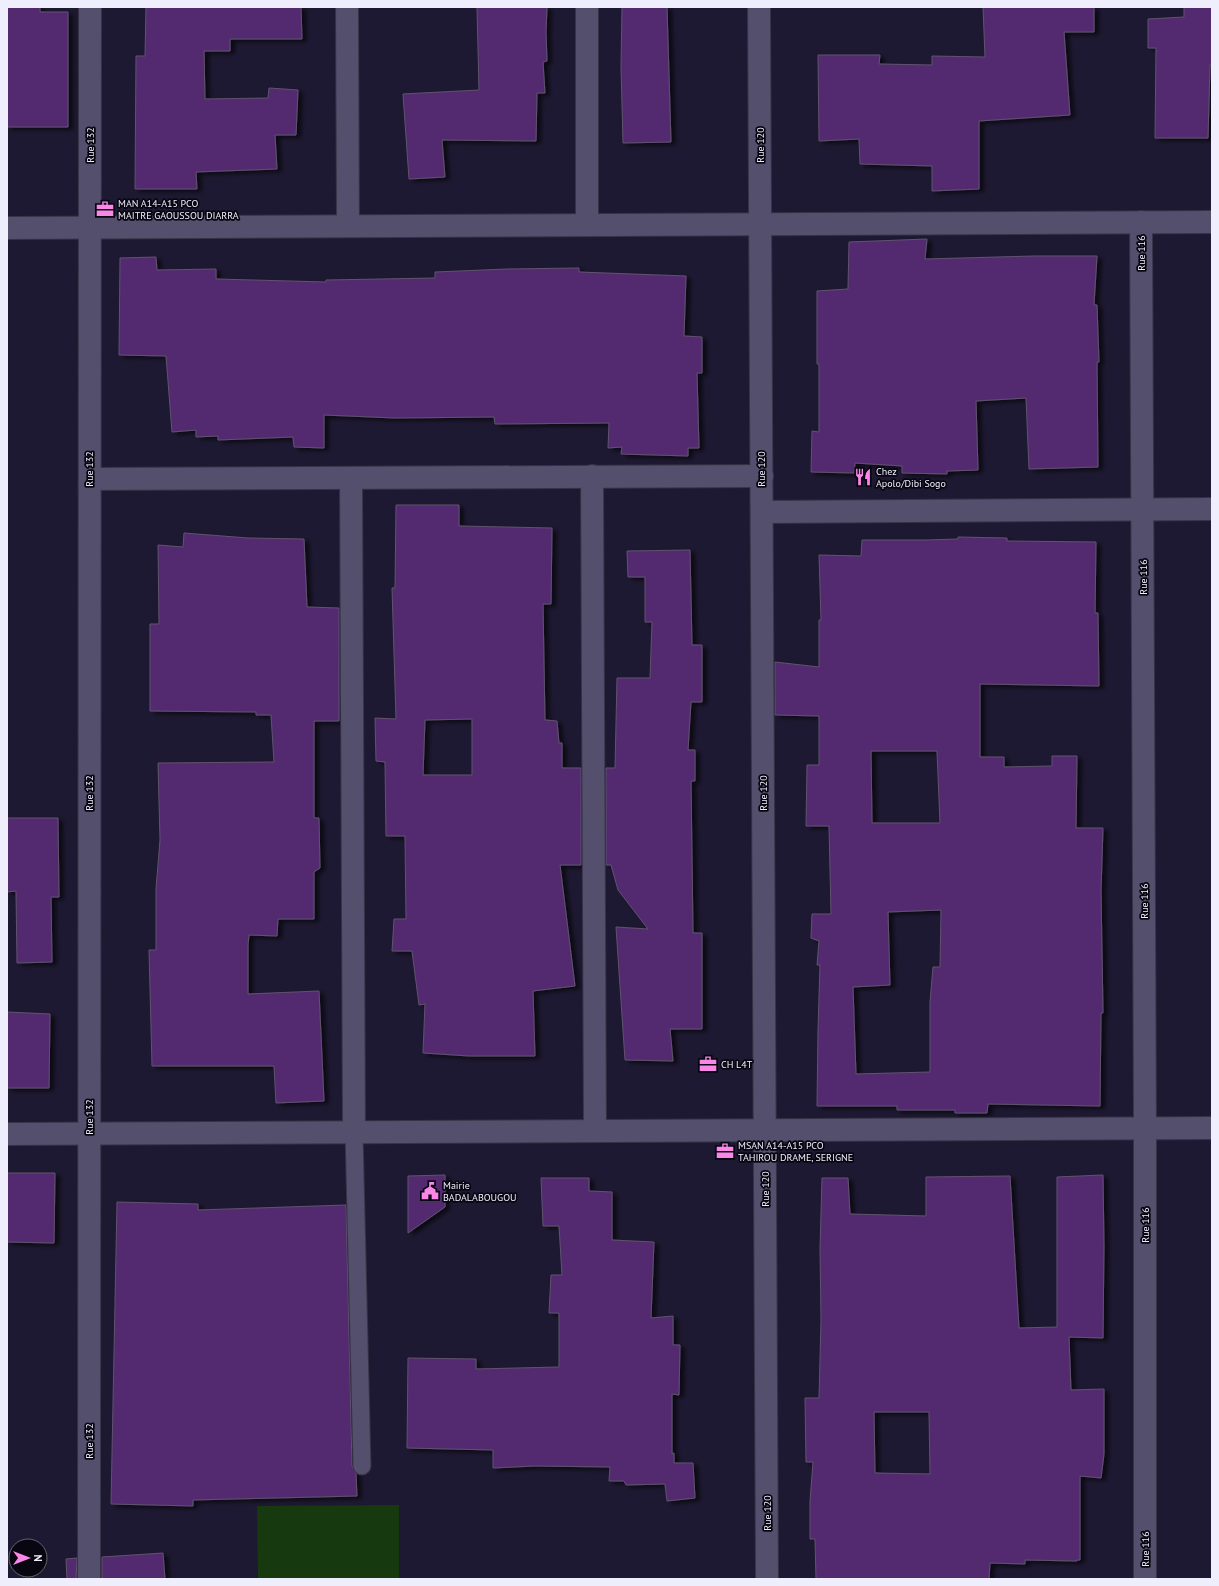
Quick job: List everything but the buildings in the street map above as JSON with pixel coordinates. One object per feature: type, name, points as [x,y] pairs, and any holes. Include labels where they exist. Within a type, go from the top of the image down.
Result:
[{"type":"street","name":"Rue 132","points":[[89,1579],[90,7]]},
{"type":"street","points":[[347,7],[348,226]]},
{"type":"street","points":[[587,7],[587,225]]},
{"type":"street","name":"Rue 120","points":[[759,7],[767,1579]]},
{"type":"street","name":"Rue 116","points":[[1141,222],[1145,1128],[1145,1579]]},
{"type":"street","points":[[7,228],[1212,222]]},
{"type":"street","points":[[592,476],[595,1131]]},
{"type":"street","points":[[90,479],[762,476]]},
{"type":"street","points":[[351,478],[354,1132]]},
{"type":"street","points":[[762,512],[1212,509]]},
{"type":"street","points":[[7,1134],[1212,1128]]},
{"type":"lane","points":[[354,1132],[362,1466]]},
{"type":"green space","points":[[399,1505],[399,1579],[258,1579],[257,1506]]},
{"type":"place","name":"MAN A14-A15 PCO MAITRE GAOUSSOU DIARRA","points":[[105,209]]},
{"type":"place","name":"Chez Apolo/Dibi Sogo","points":[[863,477]]},
{"type":"place","name":"CH L4T","points":[[708,1064]]},
{"type":"place","name":"MSAN A14-A15 PCO TAHIROU DRAME, SERIGNE","points":[[725,1151]]},
{"type":"place","name":"Mairie BADALABOUGOU","points":[[430,1191]]}]
